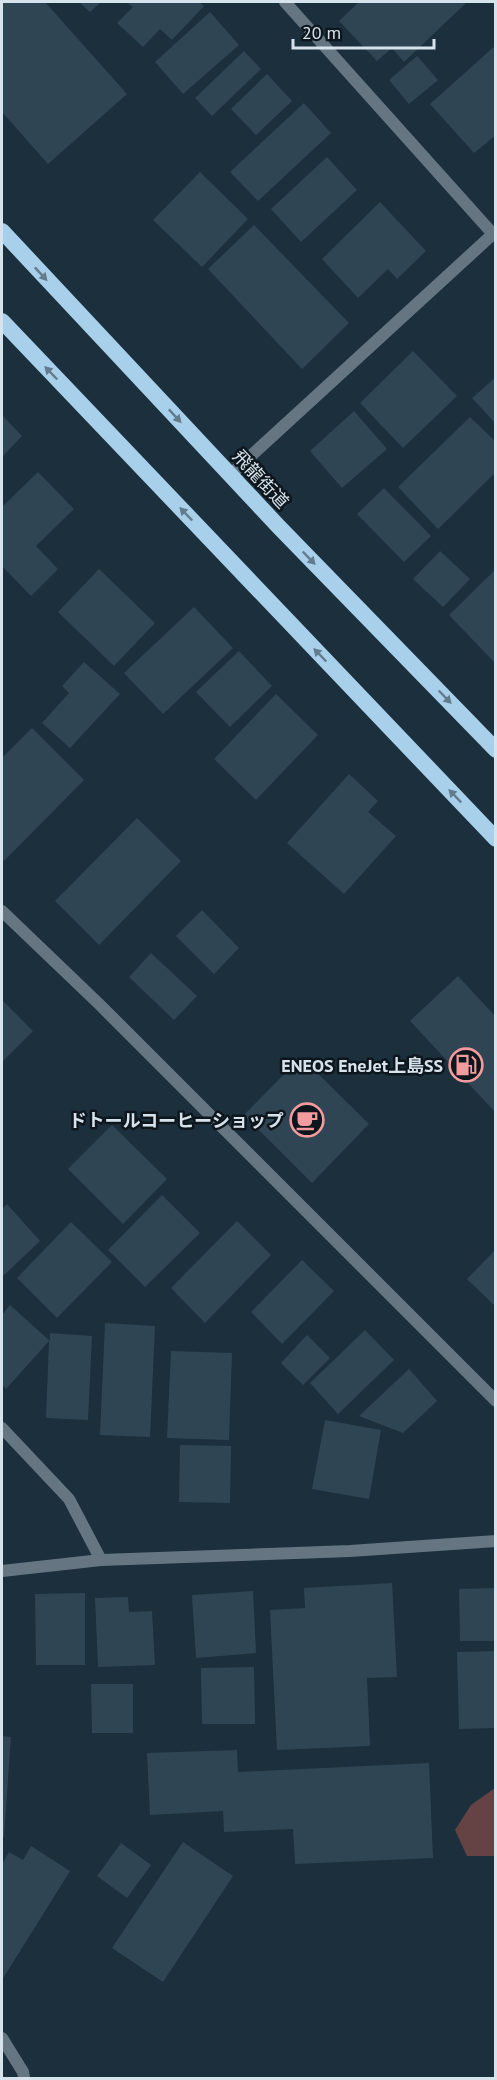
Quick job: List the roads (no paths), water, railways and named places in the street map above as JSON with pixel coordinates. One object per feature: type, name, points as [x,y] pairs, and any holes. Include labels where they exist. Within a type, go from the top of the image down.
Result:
[{"type":"highway","name":"飛龍街道","points":[[2,231],[230,475],[495,750]]},
{"type":"highway","points":[[2,321],[495,839]]},
{"type":"street","points":[[230,475],[494,233],[285,2]]},
{"type":"street","points":[[2,911],[98,1003],[495,1401]]},
{"type":"street","points":[[2,1428],[69,1500],[100,1560]]},
{"type":"street","points":[[2,1571],[100,1560],[350,1551],[495,1541]]},
{"type":"street","points":[[2,2038],[23,2072],[24,2079]]},
{"type":"place","name":"ENEOS EneJet上島SS","points":[[466,1065]]},
{"type":"place","name":"ドトールコーヒーショップ","points":[[307,1120]]}]
